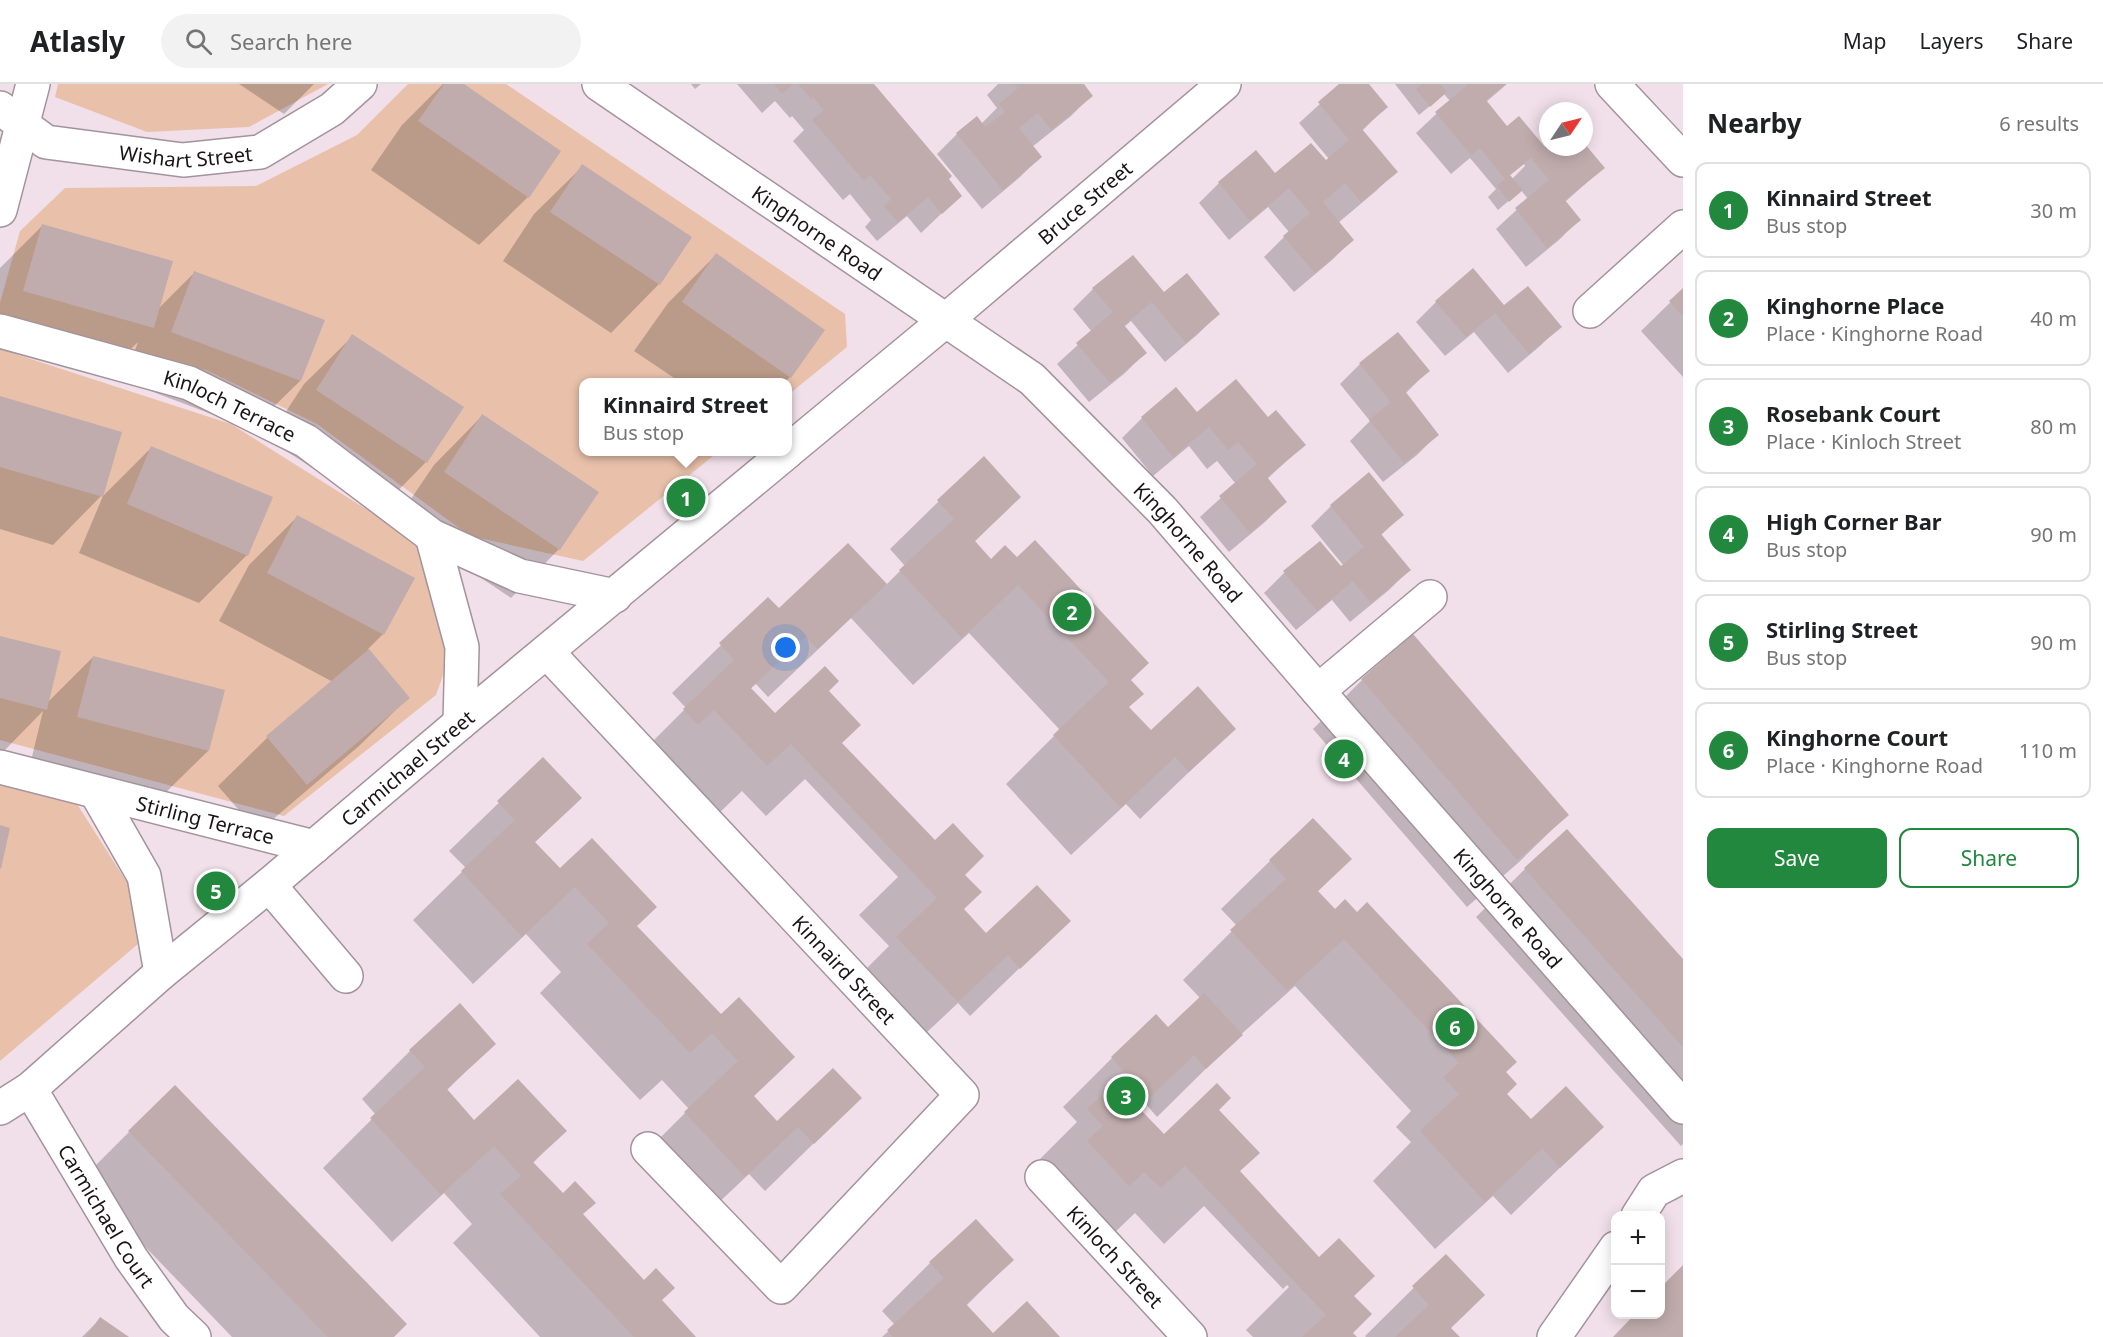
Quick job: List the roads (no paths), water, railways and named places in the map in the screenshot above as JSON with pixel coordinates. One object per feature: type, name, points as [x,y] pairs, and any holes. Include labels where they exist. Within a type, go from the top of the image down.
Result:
[{"type":"street","points":[[0,210],[11,117],[33,84]]},
{"type":"street","name":"Wishart Street","points":[[11,117],[46,141],[183,160],[260,152],[332,109],[360,84]]},
{"type":"street","name":"Kinghorne Road","points":[[599,84],[1032,379],[1162,510],[1683,1107]]},
{"type":"street","name":"Bruce Street","points":[[946,320],[1224,84]]},
{"type":"street","points":[[1612,84],[1683,160]]},
{"type":"street","points":[[1590,311],[1683,227]]},
{"type":"street","name":"Carmichael Street","points":[[792,448],[946,320]]},
{"type":"street","name":"Kinloch Terrace","points":[[0,331],[189,383],[306,441],[432,536],[520,576],[615,596]]},
{"type":"street","name":"Carmichael Street","points":[[0,1108],[30,1089],[161,974],[782,456]]},
{"type":"street","points":[[432,536],[462,647],[460,723]]},
{"type":"street","points":[[1318,691],[1430,597]]},
{"type":"street","name":"Kinnaird Street","points":[[547,652],[962,1095],[781,1287],[648,1149]]},
{"type":"street","name":"Stirling Terrace","points":[[0,767],[314,847]]},
{"type":"street","name":"Stirling Terrace","points":[[96,792],[144,876],[161,974]]},
{"type":"street","points":[[269,885],[346,976]]},
{"type":"street","name":"Carmichael Court","points":[[30,1089],[131,1258],[174,1318],[194,1337]]},
{"type":"street","points":[[1641,1211],[1654,1191],[1683,1176]]},
{"type":"street","name":"Kinloch Street","points":[[1042,1177],[1190,1337]]},
{"type":"street","points":[[1554,1337],[1611,1255]]},
{"type":"place","name":"Kinnaird Street","points":[[686,498]]},
{"type":"place","name":"Kinghorne Place","points":[[1072,612]]},
{"type":"place","name":"High Corner Bar","points":[[1344,759]]},
{"type":"place","name":"Stirling Street","points":[[216,891]]},
{"type":"place","name":"Kinghorne Court","points":[[1455,1027]]},
{"type":"place","name":"Rosebank Court","points":[[1126,1096]]}]
